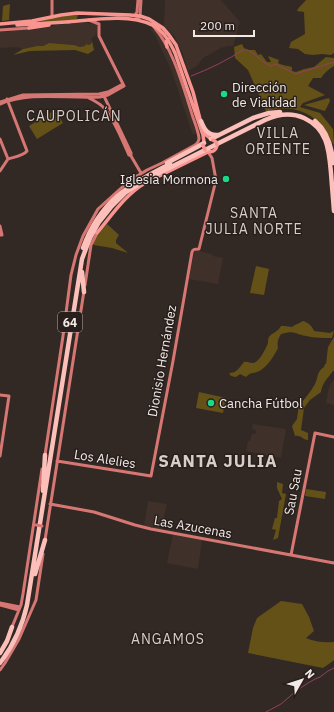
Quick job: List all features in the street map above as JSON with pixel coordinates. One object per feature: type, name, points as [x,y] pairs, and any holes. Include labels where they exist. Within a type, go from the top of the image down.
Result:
[{"type":"highway","points":[[212,139],[253,118],[269,113],[280,112]]},
{"type":"highway","name":"64","points":[[0,659],[9,646],[16,631],[24,607],[77,276],[83,248],[94,224],[107,206],[122,191],[145,175],[265,117],[280,112],[298,113],[318,123],[324,131],[331,146],[334,180]]},
{"type":"highway","points":[[216,148],[273,119],[291,114],[309,120],[321,132],[328,146],[334,211]]},
{"type":"highway","name":"64","points":[[0,663],[10,650],[18,634],[25,615],[29,597],[82,262],[94,230],[103,216],[118,199],[132,188],[265,120],[276,116],[291,114]]},
{"type":"highway","points":[[201,121],[205,130],[210,134],[216,135],[225,133]]},
{"type":"highway","points":[[115,194],[145,175],[204,143]]},
{"type":"highway","points":[[85,253],[97,233]]},
{"type":"highway","points":[[82,262],[84,292]]},
{"type":"highway","points":[[43,491],[45,455]]},
{"type":"highway","points":[[29,597],[45,540]]},
{"type":"highway","points":[[0,653],[7,641],[12,627]]},
{"type":"main road","points":[[82,12],[80,13],[79,18],[85,20]]},
{"type":"main road","points":[[0,26],[67,13],[82,12],[135,17],[151,24],[161,31],[168,39],[175,53],[202,135],[204,143],[203,148],[207,151]]},
{"type":"main road","points":[[0,26],[140,16],[159,25],[176,45],[193,92],[205,133],[216,142],[216,148],[211,152],[207,151],[145,183],[125,199],[97,233]]},
{"type":"main road","points":[[29,28],[34,27],[44,18]]},
{"type":"main road","points":[[29,28],[54,23]]},
{"type":"main road","points":[[168,39],[171,39],[176,45]]},
{"type":"main road","points":[[167,47],[166,42],[168,39]]},
{"type":"main road","points":[[204,143],[207,139],[212,139]]},
{"type":"street","points":[[52,0],[52,17]]},
{"type":"street","points":[[135,17],[137,13],[138,0]]},
{"type":"street","points":[[140,16],[141,0]]},
{"type":"street","points":[[7,100],[33,97],[90,98],[103,95],[124,85],[99,36],[99,24],[85,20]]},
{"type":"street","points":[[90,98],[107,111],[129,155],[145,175],[162,163],[197,144],[199,137],[180,76],[167,47],[151,24]]},
{"type":"street","points":[[0,30],[29,28]]},
{"type":"street","points":[[0,103],[17,96],[28,94],[103,95]]},
{"type":"street","points":[[103,95],[131,153],[131,156]]},
{"type":"street","points":[[0,171],[8,159],[20,155],[27,150],[7,100]]},
{"type":"street","points":[[0,140],[8,159]]},
{"type":"street","points":[[212,158],[216,148]]},
{"type":"street","points":[[207,151],[212,158]]},
{"type":"street","name":"Dionisio Hernández","points":[[150,476],[193,250],[195,248],[199,249],[216,180],[212,158]]},
{"type":"street","points":[[12,627],[24,589],[75,261],[83,236],[94,216],[115,194]]},
{"type":"street","points":[[0,226],[1,235]]},
{"type":"street","points":[[0,670],[19,639],[36,600],[91,245],[97,233]]},
{"type":"street","points":[[0,395],[9,396],[0,456]]},
{"type":"street","name":"Sau Sau","points":[[291,555],[316,433],[334,437]]},
{"type":"street","name":"Los Alelies","points":[[57,461],[150,476]]},
{"type":"street","name":"Las Azucenas","points":[[50,504],[94,512],[151,529],[334,563]]},
{"type":"street","points":[[35,525],[42,526],[47,523]]},
{"type":"street","points":[[42,526],[46,531]]},
{"type":"street","points":[[0,604],[19,608]]},
{"type":"shaded area","points":[[165,0],[221,0],[240,22],[233,46],[221,48],[203,58],[197,66],[188,71],[175,37],[164,25]]},
{"type":"shaded area","points":[[306,0],[334,0],[334,53],[331,55],[305,54],[298,49],[289,48],[291,42],[305,34],[304,12],[297,11]]},
{"type":"shaded area","points":[[10,4],[9,20],[2,21],[3,6]]},
{"type":"shaded area","points":[[78,14],[77,19],[73,21],[40,22],[53,18]]},
{"type":"shaded area","points":[[86,22],[97,24],[98,28],[97,34],[91,39],[91,44],[85,46],[80,47],[74,45],[49,43],[43,46],[23,49],[16,47],[0,48],[0,32],[38,29]]},
{"type":"shaded area","points":[[150,29],[154,29],[159,35],[178,75],[196,133],[193,135],[172,72],[155,35]]},
{"type":"shaded area","points":[[92,41],[94,50],[88,54],[75,50],[30,51],[13,55],[23,49],[43,46],[49,43],[74,45],[80,47],[85,46],[86,44],[91,44]]},
{"type":"shaded area","points":[[242,44],[245,50],[255,50],[258,55],[261,54],[267,62],[271,62],[268,56],[279,60],[278,63],[280,64],[292,67],[292,71],[296,72],[314,67],[326,57],[334,58],[334,66],[321,78],[313,78],[308,86],[325,95],[303,103],[300,107],[320,113],[333,129],[334,145],[320,124],[312,117],[300,111],[294,109],[273,109],[266,111],[248,70],[235,58],[234,47]]},
{"type":"shaded area","points":[[329,98],[330,101],[325,111],[304,105]]},
{"type":"shaded area","points":[[55,110],[63,123],[37,139],[29,126]]},
{"type":"shaded area","points":[[107,224],[119,235],[116,243],[128,253],[93,244],[96,237]]},
{"type":"shaded area","points":[[195,250],[223,258],[218,284],[189,279]]},
{"type":"shaded area","points":[[256,266],[269,269],[264,295],[250,293]]},
{"type":"shaded area","points":[[303,321],[310,325],[314,331],[330,333],[334,331],[332,338],[313,337],[292,332],[281,334],[278,341],[278,348],[264,368],[246,377],[240,374],[236,377],[231,376],[229,373],[236,371],[244,362],[253,363],[258,361],[266,348],[269,337],[281,326],[292,327]]},
{"type":"shaded area","points":[[334,337],[334,371],[324,383],[321,392],[310,400],[304,408],[301,430],[308,433],[308,440],[306,440],[299,436],[295,436],[292,426],[297,419],[299,405],[312,389],[319,373],[326,364],[328,347]]},
{"type":"shaded area","points":[[334,379],[334,405],[326,403],[329,387]]},
{"type":"shaded area","name":"Cancha Fútbol","points":[[199,392],[226,398],[223,413],[196,408]]},
{"type":"shaded area","points":[[253,424],[286,429],[281,458],[246,451],[248,441],[251,440],[251,435],[256,433],[256,430],[252,429]]},
{"type":"shaded area","points":[[277,482],[283,484],[282,493],[286,494],[278,538],[273,540],[276,530],[272,529],[275,518],[277,518],[279,501],[282,499],[277,488]]},
{"type":"shaded area","points":[[306,489],[326,492],[325,499],[305,496]]},
{"type":"shaded area","points":[[148,501],[167,504],[161,530],[144,526]]},
{"type":"shaded area","points":[[173,534],[202,539],[198,569],[167,563]]},
{"type":"shaded area","points":[[281,601],[302,604],[314,631],[306,638],[320,642],[334,642],[333,661],[323,668],[248,653],[253,628],[257,618]]},
{"type":"waterway","points":[[191,76],[218,64],[245,49],[252,52],[267,64],[271,66],[276,64],[295,74],[334,62]]},
{"type":"waterway","points":[[266,712],[281,704],[308,683],[334,668]]},
{"type":"place","name":"Dirección de Vialidad","points":[[224,94]]},
{"type":"place","name":"Iglesia Mormona","points":[[226,179]]},
{"type":"place","name":"Cancha Fútbol","points":[[211,403]]},
{"type":"district","name":"CAUPOLICÁN","points":[[74,116]]},
{"type":"district","name":"VILLA ORIENTE","points":[[278,142]]},
{"type":"district","name":"SANTA JULIA NORTE","points":[[254,222]]},
{"type":"district","name":"SANTA JULIA","points":[[218,461]]},
{"type":"district","name":"ANGAMOS","points":[[168,639]]}]
